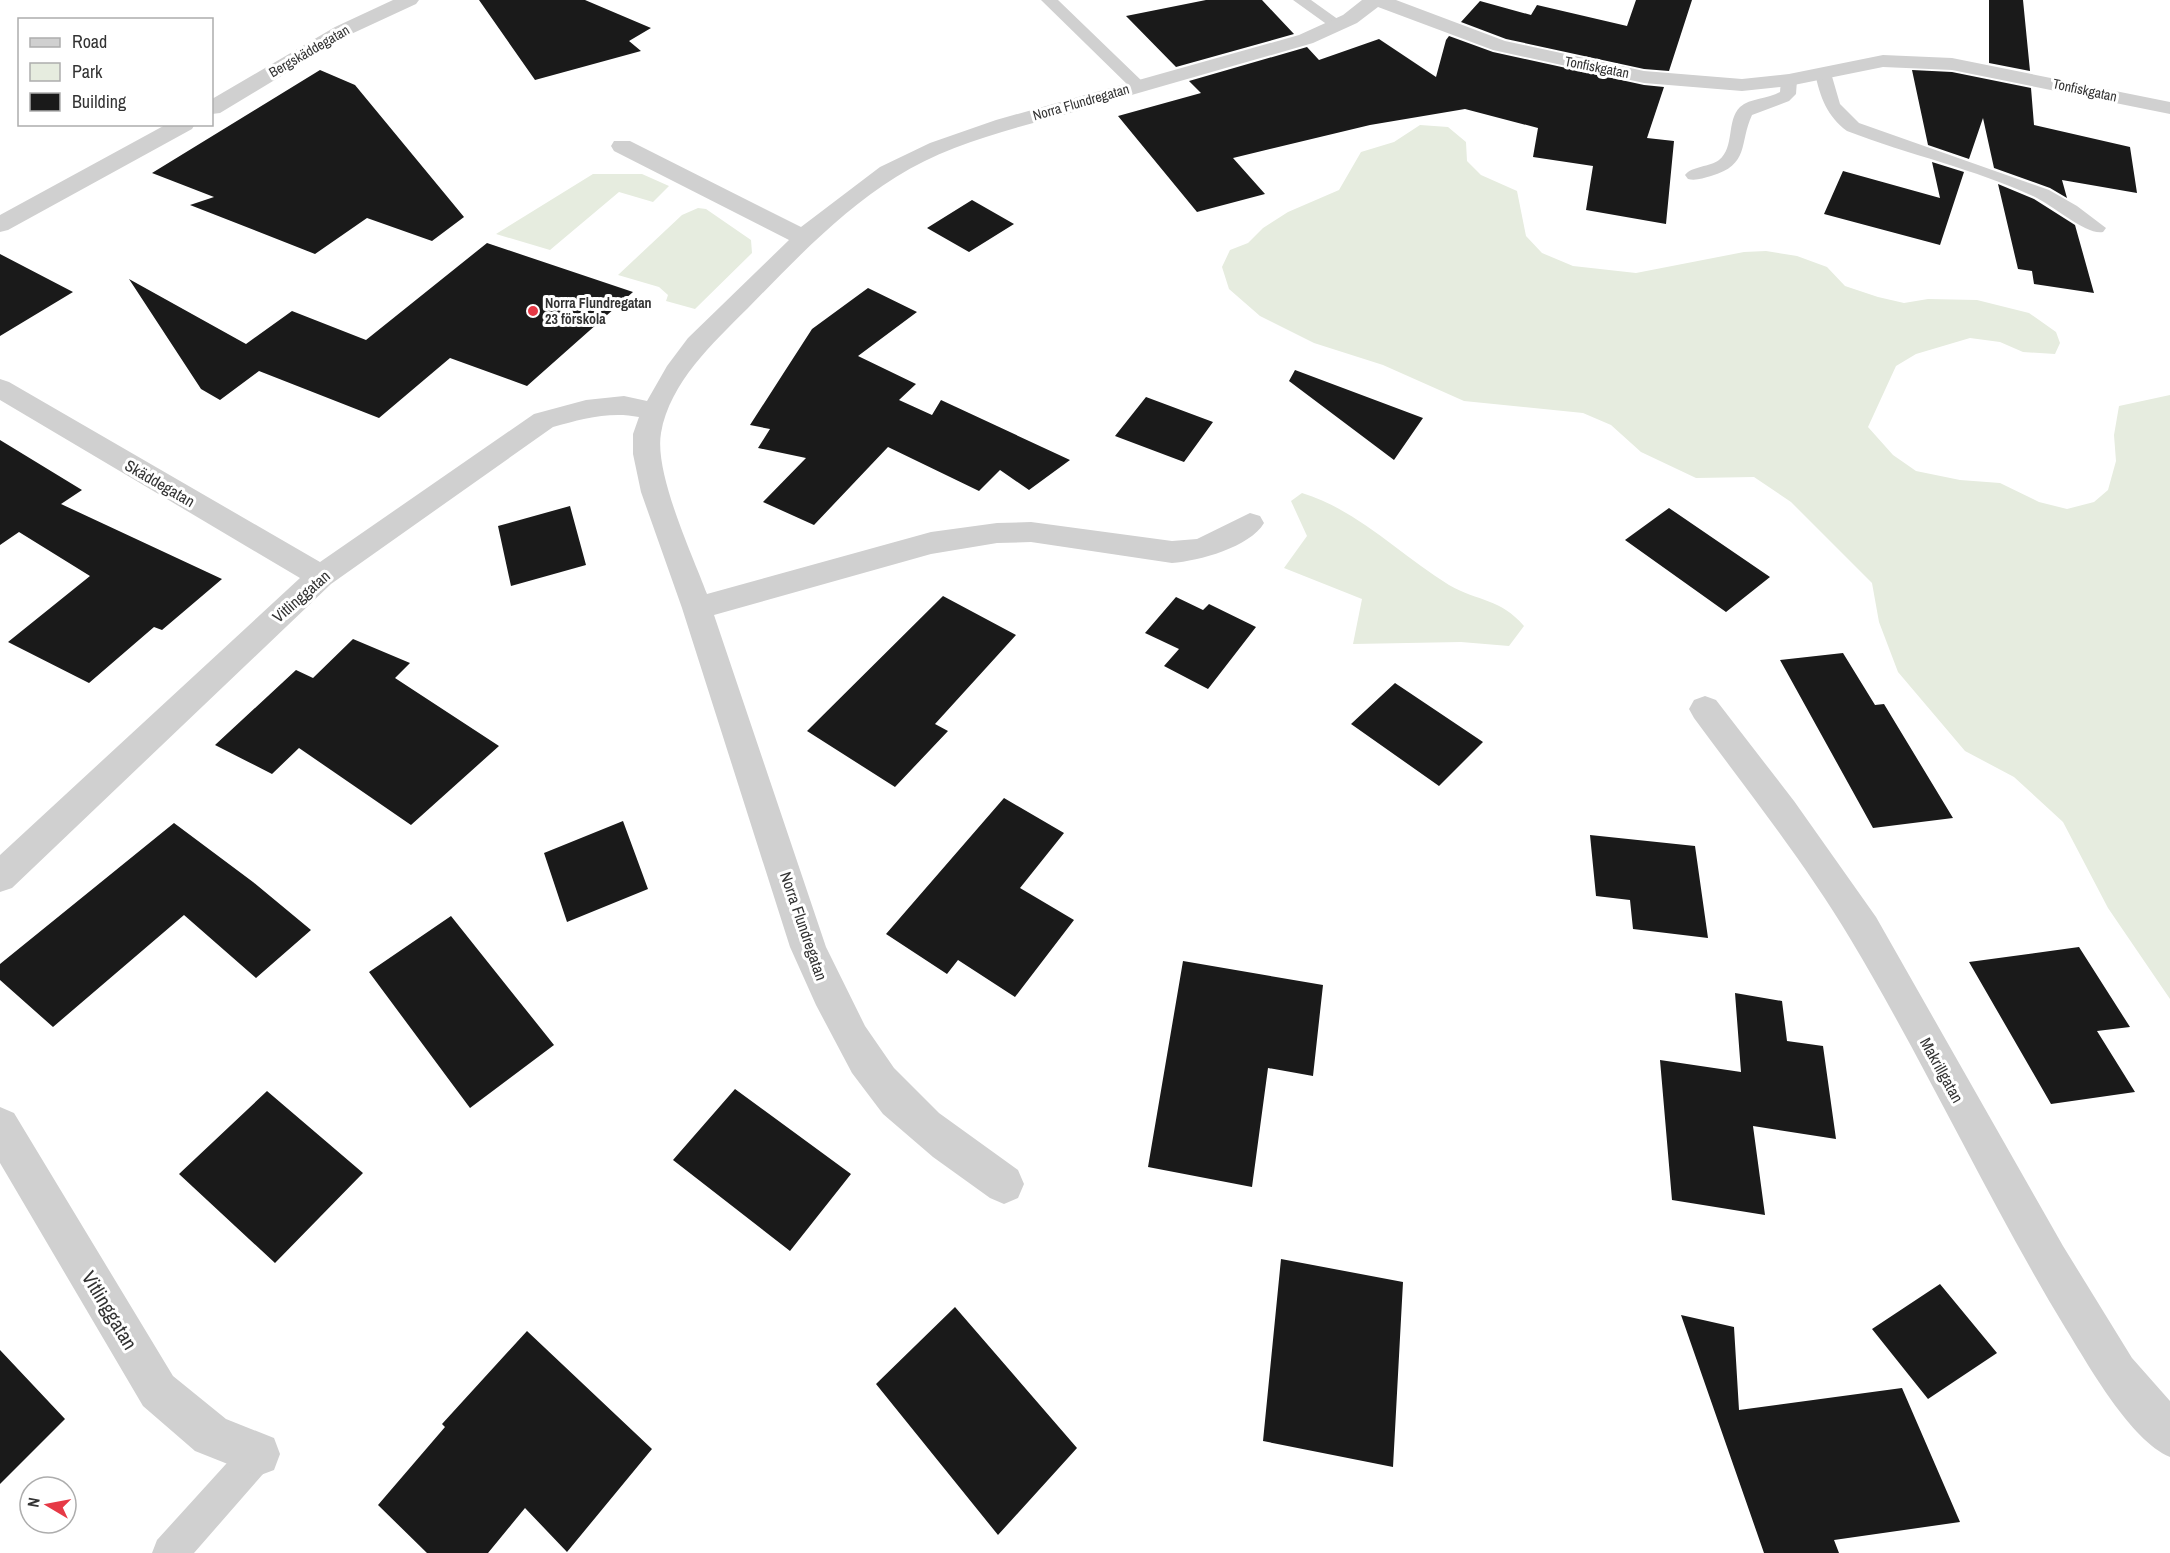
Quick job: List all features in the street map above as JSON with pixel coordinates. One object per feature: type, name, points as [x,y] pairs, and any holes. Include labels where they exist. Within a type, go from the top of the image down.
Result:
[{"type":"street","name":"Bergskäddegatan","points":[[213,107],[342,31],[409,0]]},
{"type":"street","name":"Norra Flundregatan","points":[[1004,1184],[914,1118],[867,1064],[826,990],[808,947],[697,608],[655,492],[647,454],[647,434],[654,411],[676,372],[697,344],[804,238],[888,172],[938,148],[1004,124],[1287,45],[1338,25],[1376,0]]},
{"type":"street","name":"Tonfiskgatan","points":[[1376,0],[1500,46],[1644,77],[1742,85],[1789,80],[1882,61],[1952,64],[2170,108]]},
{"type":"street","points":[[0,225],[180,126]]},
{"type":"street","points":[[622,146],[804,238]]},
{"type":"street","name":"Skäddegatan","points":[[0,388],[321,576]]},
{"type":"street","name":"Vitlinggatan","points":[[0,877],[321,576],[544,420],[586,409],[624,405],[654,411]]},
{"type":"street","points":[[697,608],[931,543],[968,536],[1031,532],[1172,552],[1191,552],[1206,549],[1250,523]]},
{"type":"street","name":"Makrillgatan","points":[[1705,709],[1782,811],[1863,928],[2048,1261],[2117,1373],[2170,1435]]},
{"type":"street","name":"Vitlinggatan","points":[[0,1126],[158,1391],[212,1436],[258,1454]]},
{"type":"lane","points":[[1049,0],[1138,86]]},
{"type":"lane","points":[[1301,0],[1338,25]]},
{"type":"lane","points":[[1823,73],[1830,106],[1841,119],[1853,127],[2042,192],[2077,211],[2097,228]]},
{"type":"lane","points":[[1694,175],[1718,170],[1730,162],[1737,145],[1744,113],[1749,108],[1781,99],[1788,94],[1789,80]]},
{"type":"lane","points":[[170,1553],[258,1454]]},
{"type":"green space","points":[[1420,125],[1448,127],[1466,142],[1467,161],[1481,175],[1517,191],[1526,236],[1542,253],[1573,266],[1636,273],[1744,252],[1766,251],[1797,256],[1827,267],[1845,286],[1878,297],[1904,303],[1928,299],[1977,300],[2029,313],[2056,332],[2060,343],[2055,354],[2023,352],[2000,342],[1970,338],[1916,354],[1896,366],[1868,427],[1893,455],[1916,471],[1960,480],[2000,483],[2039,502],[2067,509],[2094,502],[2108,490],[2116,461],[2114,435],[2119,406],[2170,395],[2170,999],[2108,908],[2063,822],[2014,777],[1965,751],[1898,672],[1879,622],[1872,583],[1791,502],[1754,477],[1696,478],[1641,452],[1611,425],[1583,413],[1464,401],[1383,365],[1314,343],[1260,316],[1229,289],[1222,267],[1230,250],[1248,243],[1263,228],[1288,212],[1339,190],[1361,152],[1394,142]]},
{"type":"green space","points":[[593,174],[642,174],[669,186],[653,202],[619,192],[550,250],[496,234]]},
{"type":"green space","points":[[698,208],[706,209],[751,240],[752,253],[695,309],[666,301],[668,295],[659,287],[618,275],[682,215]]},
{"type":"green space","points":[[1302,493],[1342,510],[1449,585],[1498,605],[1524,626],[1509,646],[1461,642],[1353,644],[1362,599],[1284,568],[1307,536],[1291,501]]},
{"type":"building","points":[[479,0],[585,0],[651,28],[629,41],[641,51],[535,80]]},
{"type":"building","points":[[1206,0],[1262,0],[1294,34],[1176,67],[1126,16]]},
{"type":"building","points":[[1636,0],[1692,0],[1669,71],[1644,69],[1506,39],[1461,22],[1480,1],[1531,15],[1537,5],[1627,26]]},
{"type":"building","points":[[1989,0],[2023,0],[2030,71],[1989,63]]},
{"type":"building","points":[[1449,36],[1493,52],[1644,85],[1664,87],[1647,138],[1674,141],[1666,224],[1586,210],[1593,166],[1533,157],[1538,128],[1465,109],[1370,125],[1233,158],[1265,194],[1197,212],[1118,116],[1201,93],[1189,81],[1307,47],[1319,60],[1379,39],[1436,77]]},
{"type":"building","points":[[320,70],[355,85],[464,217],[432,241],[367,218],[315,254],[190,205],[214,197],[152,173]]},
{"type":"building","points":[[1912,70],[1952,72],[2031,88],[2034,125],[2130,147],[2137,193],[2062,180],[2067,198],[2050,188],[1994,168],[1983,118],[1969,159],[1928,145]]},
{"type":"building","points":[[1932,162],[1964,172],[1940,245],[1824,214],[1843,171],[1940,198]]},
{"type":"building","points":[[1998,184],[2034,199],[2075,225],[2094,293],[2034,284],[2032,271],[2018,269]]},
{"type":"building","points":[[972,200],[1014,224],[969,252],[927,228]]},
{"type":"building","points":[[487,243],[633,292],[527,386],[450,358],[379,418],[259,371],[220,400],[201,389],[129,279],[246,344],[292,311],[366,340]]},
{"type":"building","points":[[0,254],[73,292],[0,336]]},
{"type":"building","points":[[868,288],[917,312],[858,356],[916,384],[899,400],[932,415],[941,400],[1070,460],[1029,490],[1000,470],[979,491],[888,447],[814,525],[763,502],[806,458],[758,448],[770,429],[750,425],[812,329]]},
{"type":"building","points":[[1295,370],[1423,418],[1394,460],[1289,381]]},
{"type":"building","points":[[1146,397],[1213,422],[1184,462],[1115,436]]},
{"type":"building","points":[[0,440],[82,490],[61,504],[222,579],[162,630],[154,627],[89,683],[8,642],[90,576],[19,532],[0,545]]},
{"type":"building","points":[[570,506],[586,565],[511,586],[498,526]]},
{"type":"building","points":[[1669,508],[1770,577],[1726,612],[1625,540]]},
{"type":"building","points":[[943,596],[1016,635],[935,724],[948,731],[895,787],[807,731]]},
{"type":"building","points":[[1176,597],[1203,610],[1209,604],[1256,627],[1208,689],[1164,666],[1179,649],[1145,633]]},
{"type":"building","points":[[353,639],[410,663],[395,678],[499,746],[411,825],[299,748],[272,774],[215,745],[296,670],[313,678]]},
{"type":"building","points":[[1843,653],[1875,705],[1884,704],[1953,818],[1873,828],[1780,660]]},
{"type":"building","points":[[1395,683],[1483,742],[1439,786],[1351,724]]},
{"type":"building","points":[[1004,798],[1064,833],[1020,888],[1074,920],[1015,997],[958,960],[947,974],[886,934]]},
{"type":"building","points":[[623,821],[648,889],[567,922],[544,853]]},
{"type":"building","points":[[174,823],[253,882],[311,930],[256,978],[184,915],[53,1027],[0,980],[0,964]]},
{"type":"building","points":[[1590,835],[1695,846],[1708,938],[1633,929],[1630,900],[1596,896]]},
{"type":"building","points":[[451,916],[554,1045],[470,1108],[369,972]]},
{"type":"building","points":[[2079,947],[2130,1027],[2097,1031],[2135,1092],[2051,1104],[1969,962]]},
{"type":"building","points":[[1183,961],[1323,985],[1313,1076],[1268,1068],[1252,1187],[1148,1167]]},
{"type":"building","points":[[1735,993],[1782,1001],[1787,1041],[1823,1046],[1836,1139],[1753,1126],[1765,1215],[1672,1200],[1660,1060],[1741,1072]]},
{"type":"building","points":[[735,1089],[851,1174],[790,1251],[673,1160]]},
{"type":"building","points":[[267,1091],[363,1173],[275,1263],[179,1174]]},
{"type":"building","points":[[1281,1259],[1403,1282],[1393,1467],[1263,1441]]},
{"type":"building","points":[[1940,1284],[1997,1353],[1928,1399],[1872,1329]]},
{"type":"building","points":[[955,1307],[1077,1448],[998,1535],[876,1384]]},
{"type":"building","points":[[1681,1315],[1734,1327],[1739,1410],[1902,1388],[1960,1522],[1834,1540],[1839,1553],[1764,1553]]},
{"type":"building","points":[[527,1331],[652,1449],[567,1552],[525,1508],[488,1553],[427,1553],[378,1505],[445,1427],[442,1424]]},
{"type":"building","points":[[0,1350],[65,1419],[0,1484]]},
{"type":"place","name":"Norra Flundregatan 23 förskola","points":[[533,311]]}]
